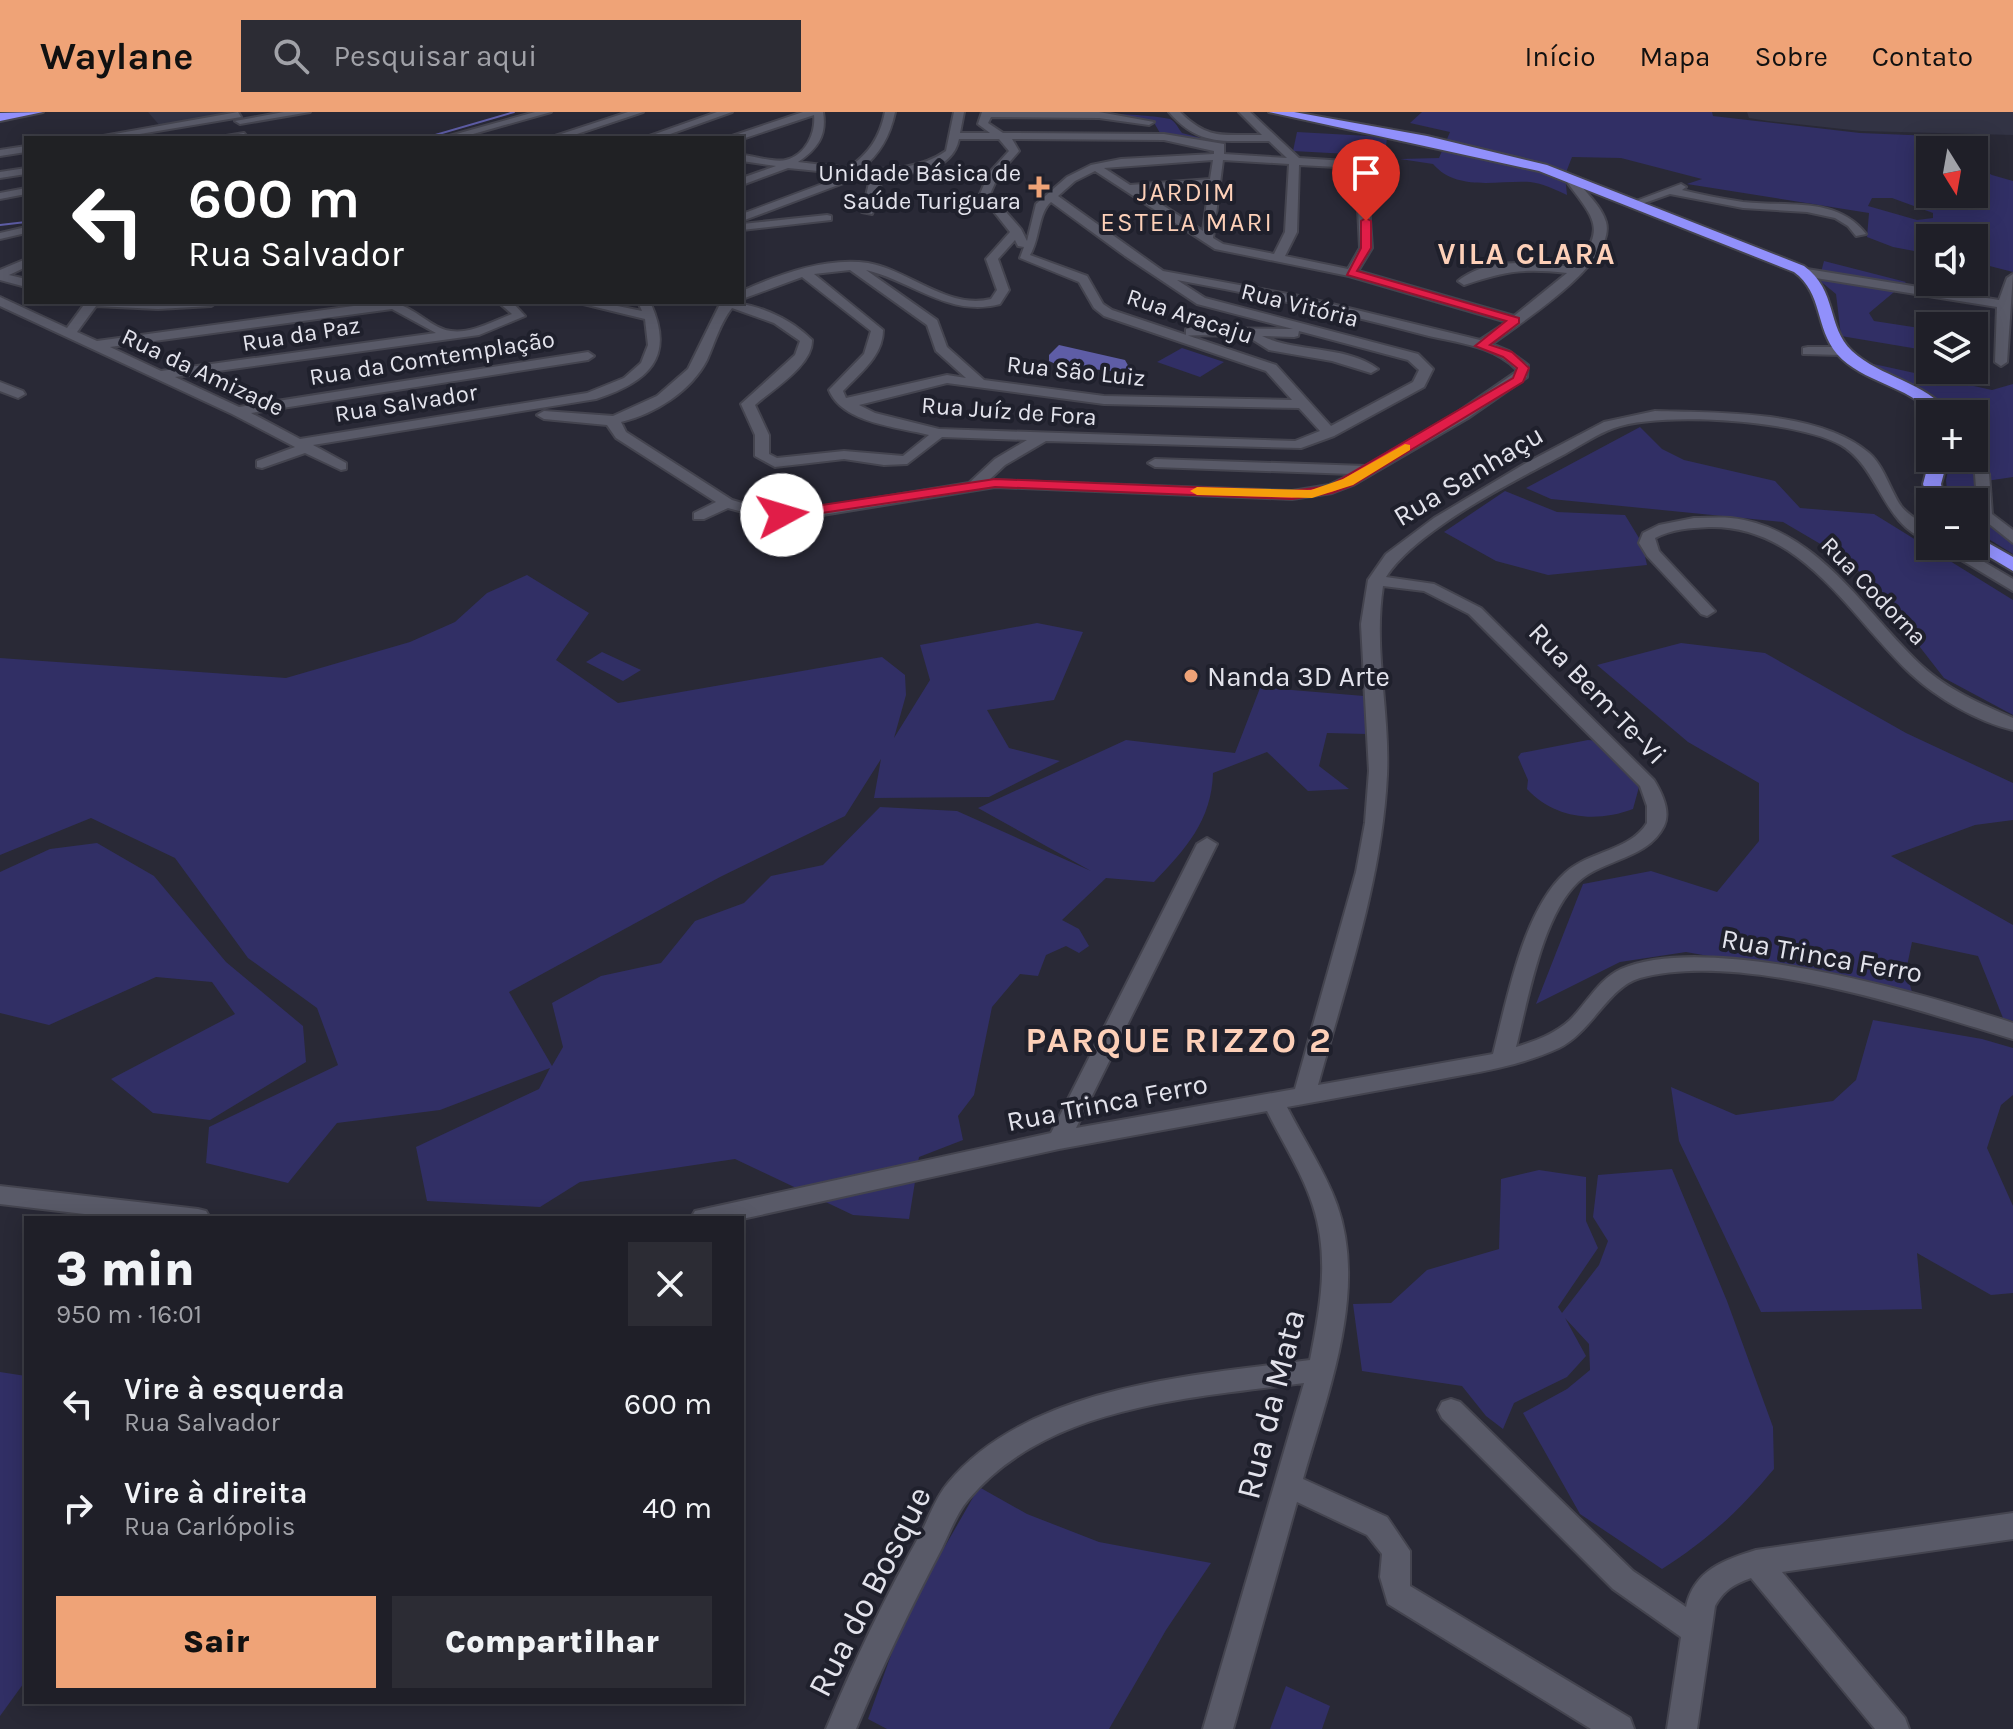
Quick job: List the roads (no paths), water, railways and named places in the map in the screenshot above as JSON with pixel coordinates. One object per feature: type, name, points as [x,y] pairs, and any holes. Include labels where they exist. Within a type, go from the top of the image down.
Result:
[{"type":"highway","points":[[0,115],[7,112]]},
{"type":"highway","points":[[0,115],[37,112]]},
{"type":"highway","points":[[1281,113],[1459,147],[1570,179],[1807,273],[1826,298],[1831,330],[1842,351],[1859,365],[1928,400]]},
{"type":"highway","points":[[1988,549],[2013,565]]},
{"type":"street","points":[[110,136],[239,116],[305,112]]},
{"type":"street","points":[[455,136],[546,112]]},
{"type":"street","points":[[560,136],[638,112]]},
{"type":"street","points":[[668,131],[681,112]]},
{"type":"street","points":[[654,136],[727,112]]},
{"type":"street","points":[[742,136],[815,112],[819,129],[814,141],[790,163],[744,181]]},
{"type":"street","points":[[850,171],[872,156],[887,130],[890,112]]},
{"type":"street","points":[[744,217],[870,174],[940,162],[951,152],[959,112]]},
{"type":"street","points":[[1174,112],[1199,135],[1220,148]]},
{"type":"street","points":[[1244,112],[1294,159],[1291,232],[1278,259]]},
{"type":"street","points":[[1024,256],[1017,231],[989,204],[985,194],[994,173],[1014,151],[1013,146],[983,124],[987,113],[1099,115],[1149,122]]},
{"type":"street","points":[[239,116],[245,136]]},
{"type":"street","points":[[467,136],[483,129]]},
{"type":"street","points":[[954,136],[1164,137],[1294,159],[1355,162],[1362,167],[1366,248],[1351,273]]},
{"type":"street","points":[[1024,256],[1032,243],[1040,206],[1071,179],[1095,167],[1271,138]]},
{"type":"street","points":[[1207,241],[1220,148]]},
{"type":"street","points":[[0,153],[24,149]]},
{"type":"street","points":[[744,158],[870,174]]},
{"type":"street","points":[[1095,167],[1207,241],[1233,251],[1351,273],[1515,320]]},
{"type":"street","points":[[0,175],[24,171]]},
{"type":"street","points":[[868,212],[875,191],[870,174]]},
{"type":"street","points":[[1481,346],[1577,271],[1599,243],[1602,227],[1570,179]]},
{"type":"street","points":[[1126,188],[1215,182]]},
{"type":"street","points":[[0,196],[24,191]]},
{"type":"street","points":[[1633,204],[1669,191],[1746,206],[1812,209],[1854,225],[1860,234]]},
{"type":"street","name":"Rua Vitória","points":[[1052,197],[1129,254],[1201,301],[1413,357],[1426,369],[1419,384],[1310,441]]},
{"type":"street","points":[[744,227],[827,218]]},
{"type":"street","points":[[3,235],[24,230]]},
{"type":"street","points":[[744,294],[806,274],[852,266],[886,271],[959,304],[985,304],[997,301],[1003,290],[992,259],[1017,231]]},
{"type":"street","points":[[3,235],[24,239]]},
{"type":"street","name":"Rua Aracaju","points":[[1024,256],[1080,277],[1089,285],[1099,309],[1271,368],[1329,433]]},
{"type":"street","points":[[0,275],[24,264]]},
{"type":"street","points":[[1464,281],[1495,267],[1511,265],[1577,271]]},
{"type":"street","points":[[852,266],[933,323],[941,348],[979,382]]},
{"type":"street","points":[[1807,273],[2003,304]]},
{"type":"street","points":[[806,274],[877,330],[879,339],[874,349],[836,390],[836,395],[845,404]]},
{"type":"street","points":[[614,420],[614,429],[621,435],[727,503],[765,514],[804,514],[975,485],[1014,483],[1292,495],[1332,489],[1368,470],[1519,380],[1523,368],[1517,361],[1481,346],[1320,302],[1164,274]]},
{"type":"street","points":[[0,275],[24,282]]},
{"type":"street","points":[[2001,362],[2003,304],[2013,278]]},
{"type":"street","name":"Rua da Amizade","points":[[0,301],[237,411],[341,466]]},
{"type":"street","points":[[70,333],[92,304]]},
{"type":"street","points":[[137,304],[180,304]]},
{"type":"street","points":[[205,304],[240,327]]},
{"type":"street","points":[[94,345],[391,304],[448,335]]},
{"type":"street","name":"Rua da Paz","points":[[161,375],[479,331],[519,316],[507,304]]},
{"type":"street","points":[[590,304],[651,317]]},
{"type":"street","points":[[645,304],[651,317]]},
{"type":"street","points":[[544,415],[614,420],[679,389],[698,365],[719,316],[728,304]]},
{"type":"street","points":[[734,304],[778,320],[806,340],[806,349],[800,358],[748,404],[760,429],[762,456],[766,460],[783,464],[844,455],[897,461],[916,456],[939,433]]},
{"type":"street","name":"Rua Salvador","points":[[262,464],[304,445],[520,408],[597,393],[628,382],[636,376],[653,348],[656,327],[651,317]]},
{"type":"street","points":[[1831,330],[1820,336],[1808,351],[1842,351]]},
{"type":"street","points":[[1170,332],[1318,332]]},
{"type":"street","points":[[1252,333],[1253,339],[1274,347],[1323,354],[1371,369]]},
{"type":"street","name":"Rua da Comtemplação","points":[[237,411],[588,356]]},
{"type":"street","name":"Rua São Luiz","points":[[845,404],[935,381],[979,382],[1104,400],[1305,404]]},
{"type":"street","points":[[0,386],[18,394]]},
{"type":"street","name":"Rua Juíz de Fora","points":[[845,404],[870,416],[939,433],[1263,446],[1310,441]]},
{"type":"street","name":"Rua Sanhaçu","points":[[1304,1096],[1366,872],[1374,823],[1378,771],[1369,624],[1376,580],[1391,557],[1412,539],[1531,466],[1609,425],[1655,415],[1732,417],[1798,427],[1844,441],[1867,458],[1897,511],[1916,525]]},
{"type":"street","points":[[975,485],[1000,462],[1041,438]]},
{"type":"street","points":[[1155,463],[1368,470]]},
{"type":"street","points":[[1982,474],[1983,511],[2006,526],[2013,538]]},
{"type":"street","points":[[699,516],[727,503]]},
{"type":"street","name":"Rua Codorna","points":[[1707,611],[1652,553],[1647,543],[1648,536],[1656,530],[1704,521],[1752,526],[1780,537],[1825,568],[1921,674],[1944,690],[2013,725]]},
{"type":"street","points":[[1969,560],[2013,586]]},
{"type":"street","name":"Rua Bem-Te-Vi","points":[[1376,580],[1428,587],[1475,611],[1648,784],[1657,800],[1658,823],[1648,839],[1591,864],[1572,878],[1557,896],[1532,957],[1502,1060]]},
{"type":"street","points":[[1059,1140],[1207,844]]},
{"type":"street","name":"Rua Trinca Ferro","points":[[712,1216],[1059,1140],[1502,1060],[1569,1032],[1626,975],[1647,967],[1703,964],[1817,979],[1899,997],[2013,1031]]},
{"type":"street","name":"Rua da Mata","points":[[1218,1729],[1321,1370],[1334,1298],[1335,1251],[1325,1205],[1273,1101]]},
{"type":"street","points":[[0,1195],[181,1216]]},
{"type":"street","name":"Rua do Bosque","points":[[841,1729],[881,1635],[959,1490],[1002,1451],[1076,1414],[1121,1401],[1321,1370]]},
{"type":"street","points":[[1451,1410],[1623,1580],[1695,1630]]},
{"type":"street","points":[[1288,1485],[1377,1526],[1396,1551],[1394,1577],[1398,1594],[1619,1729]]},
{"type":"street","points":[[1682,1729],[1701,1602],[1712,1584],[1726,1573],[1756,1563],[2013,1526]]},
{"type":"street","points":[[1756,1563],[1894,1729]]},
{"type":"waterway","points":[[432,136],[514,112]]},
{"type":"waterway","points":[[0,225],[24,222]]},
{"type":"place","name":"Unidade Básica de Saúde Turiguara","points":[[1039,187]]},
{"type":"place","name":"Nanda 3D Arte","points":[[1191,676]]},
{"type":"district","name":"JARDIM ESTELA MARI","points":[[1187,207]]},
{"type":"district","name":"VILA CLARA","points":[[1527,254]]},
{"type":"district","name":"PARQUE RIZZO 2","points":[[1179,1039]]}]
